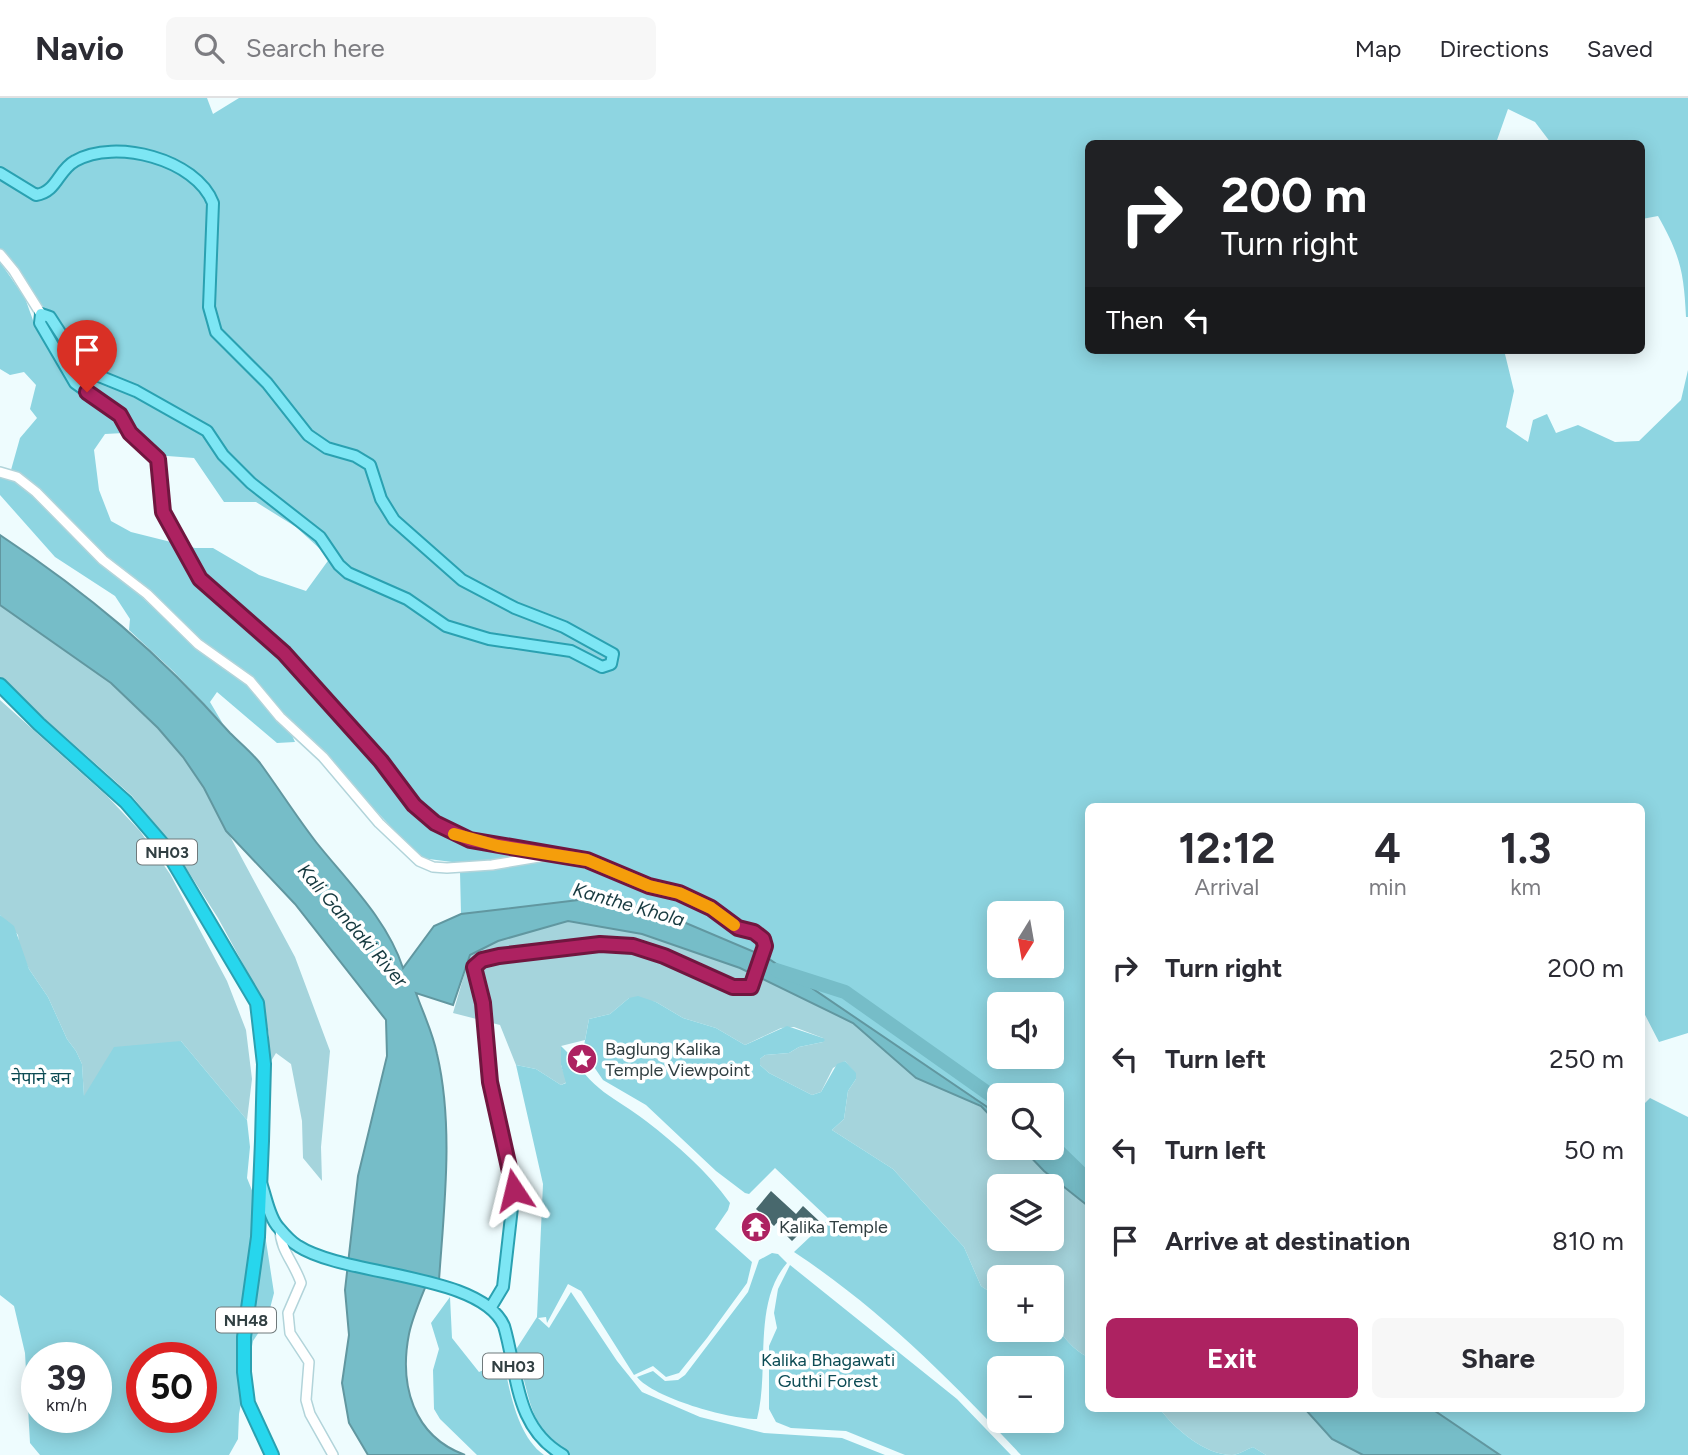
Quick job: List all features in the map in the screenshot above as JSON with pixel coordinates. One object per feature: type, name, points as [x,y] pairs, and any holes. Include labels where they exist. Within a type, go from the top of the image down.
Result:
[{"type":"highway","name":"NH03","points":[[0,685],[126,802],[163,846],[257,1003],[264,1064],[260,1179]]},
{"type":"highway","name":"NH48","points":[[260,1179],[258,1237],[244,1337],[244,1372],[248,1403],[272,1455]]},
{"type":"main road","points":[[0,173],[36,195],[50,190],[73,162],[101,153],[149,156],[193,175],[209,193],[213,203],[209,307],[216,332],[225,343],[267,383],[308,435],[327,448],[355,456],[370,465],[385,508],[405,531],[462,580],[490,596],[564,627],[613,654],[611,664],[602,667],[571,651],[468,634],[446,626],[421,607],[391,590],[348,573],[339,565],[320,537],[251,483],[223,455],[207,431],[136,391],[99,376],[72,351],[50,317],[41,314],[40,323],[75,383],[120,415],[130,433],[158,459],[163,512],[200,579],[284,653],[381,761],[414,805],[435,823],[470,840],[587,860],[649,886],[679,893],[711,908],[738,928],[754,932],[763,939],[765,946],[751,987],[733,987],[664,956],[633,946],[600,944],[499,956],[482,960],[474,967],[483,1003],[490,1082],[514,1190],[503,1287],[491,1307]]},
{"type":"main road","name":"NH03","points":[[260,1179],[276,1226],[298,1247],[326,1257],[453,1289],[491,1307],[504,1326],[520,1399],[527,1418],[545,1443],[563,1455]]},
{"type":"street","points":[[0,254],[41,314]]},
{"type":"street","points":[[0,472],[17,477],[36,492],[103,560],[147,594],[198,644],[250,681],[280,717],[324,757],[379,823],[419,861],[433,867],[447,868],[492,865],[553,855]]},
{"type":"street","points":[[280,1229],[280,1245],[292,1260],[301,1283],[288,1313],[290,1334],[309,1362],[306,1400],[313,1421],[333,1455]]},
{"type":"shaded area","points":[[0,605],[111,683],[158,728],[183,757],[204,788],[295,957],[330,1051],[321,1147],[322,1181],[303,1158],[302,1121],[291,1064],[276,1053],[268,1066],[269,1035],[261,997],[218,918],[168,840],[132,796],[0,679]]},
{"type":"shaded area","points":[[0,700],[107,796],[140,831],[170,874],[227,981],[246,1030],[252,1079],[247,1120],[181,1041],[84,1097],[82,1064],[76,1051],[67,1039],[48,997],[29,969],[20,950],[18,935],[0,915]]},
{"type":"shaded area","points":[[568,921],[642,934],[740,968],[853,1023],[916,1078],[981,1106],[987,1112],[987,1160],[1033,1160],[1048,1174],[987,1174],[987,1251],[1064,1251],[1064,1187],[1085,1204],[1085,1356],[1064,1338],[1064,1265],[987,1265],[987,1290],[981,1286],[964,1247],[893,1169],[832,1130],[844,1119],[848,1091],[856,1079],[855,1073],[845,1061],[833,1068],[821,1092],[812,1095],[769,1073],[760,1065],[760,1059],[765,1055],[789,1053],[799,1047],[823,1042],[823,1038],[794,1027],[781,1028],[745,1045],[716,1028],[683,1018],[656,1002],[629,998],[610,1014],[589,1019],[585,1040],[561,1046],[561,1065],[567,1082],[561,1085],[536,1069],[516,1065],[500,1025],[453,1013],[470,955],[498,941]]},
{"type":"shaded area","points":[[1163,1412],[1308,1412],[1332,1439],[1363,1455],[1266,1455],[1253,1447],[1234,1455],[1222,1454],[1201,1446],[1174,1425]]},
{"type":"green space","points":[[0,98],[207,98],[213,114],[239,98],[1688,98],[1688,317],[1676,253],[1658,216],[1645,218],[1645,140],[1549,140],[1535,122],[1508,109],[1497,140],[1085,140],[1085,354],[1505,354],[1514,391],[1506,427],[1528,442],[1533,420],[1547,414],[1556,433],[1578,425],[1615,442],[1639,441],[1681,400],[1688,370],[1688,1033],[1659,1042],[1645,1015],[1645,803],[1085,803],[1085,1174],[1064,1160],[1064,1083],[987,1083],[987,1107],[766,957],[667,915],[595,898],[461,914],[460,872],[452,862],[421,858],[241,670],[195,638],[84,539],[41,493],[11,470],[20,438],[37,418],[30,409],[36,385],[24,372],[10,375],[0,369],[0,262],[25,298],[34,323],[57,339],[79,366],[101,382],[107,374],[81,354],[87,348],[76,332],[65,335],[52,310],[45,310],[6,253],[0,249]],"holes":[[[124,433],[141,454],[194,458],[224,502],[256,502],[296,527],[330,558],[306,591],[259,575],[213,548],[195,548],[131,532],[111,521],[99,490],[94,450],[105,434]]]},
{"type":"green space","points":[[0,475],[15,478],[145,600],[222,668],[242,680],[290,731],[295,742],[277,743],[217,692],[210,702],[223,724],[174,672],[129,630],[130,619],[115,596],[55,557],[0,495]]},
{"type":"green space","name":"नेपाने बन","points":[[0,915],[14,926],[29,969],[48,997],[67,1039],[76,1051],[82,1064],[84,1096],[114,1047],[181,1041],[247,1120],[250,1147],[247,1178],[262,1215],[274,1293],[267,1320],[253,1341],[239,1414],[238,1439],[229,1455],[40,1455],[30,1443],[29,1433],[112,1433],[112,1342],[22,1342],[14,1306],[0,1295]]},
{"type":"green space","name":"Kalika Bhagawati Guthi Forest","points":[[638,996],[656,1002],[683,1018],[716,1028],[745,1045],[787,1026],[823,1038],[823,1042],[799,1047],[789,1053],[765,1055],[760,1059],[760,1065],[769,1073],[812,1095],[821,1092],[837,1064],[845,1061],[856,1073],[856,1079],[848,1091],[844,1119],[832,1130],[893,1169],[964,1247],[981,1286],[987,1290],[987,1342],[1064,1342],[1064,1338],[1085,1356],[1085,1412],[1163,1412],[1174,1425],[1201,1446],[1232,1455],[1021,1455],[1000,1433],[1064,1433],[1064,1356],[987,1356],[987,1420],[885,1321],[794,1252],[829,1219],[775,1168],[749,1194],[745,1193],[716,1171],[646,1105],[603,1080],[583,1051],[589,1019],[610,1014],[629,998]]},
{"type":"green space","points":[[561,1046],[569,1054],[573,1053],[594,1084],[669,1139],[712,1180],[730,1203],[715,1229],[752,1262],[747,1283],[707,1338],[679,1373],[666,1377],[653,1366],[634,1375],[581,1291],[568,1284],[547,1323],[546,1317],[538,1318],[549,1328],[571,1292],[617,1361],[642,1392],[700,1417],[764,1433],[842,1438],[885,1455],[569,1455],[544,1432],[532,1408],[515,1351],[537,1317],[543,1184],[516,1065],[536,1069],[561,1085],[566,1083],[561,1065]]},
{"type":"green space","points":[[1650,1098],[1688,1117],[1688,1455],[1500,1455],[1436,1412],[1645,1412],[1645,1103]]},
{"type":"green space","points":[[772,1253],[778,1254],[787,1263],[776,1279],[769,1298],[761,1400],[757,1419],[692,1406],[659,1392],[637,1377],[653,1371],[665,1381],[678,1380],[685,1375],[748,1292],[759,1260]]},
{"type":"green space","name":"Kalika Bhagawati Guthi Forest","points":[[790,1265],[957,1399],[1011,1455],[905,1455],[846,1431],[791,1428],[776,1422],[769,1409],[769,1346],[777,1328],[774,1313],[778,1289]]},
{"type":"green space","points":[[450,1297],[452,1338],[479,1372],[504,1361],[521,1425],[527,1437],[544,1455],[477,1455],[440,1419],[434,1409],[433,1370],[439,1349],[431,1323]]},
{"type":"green space","points":[[1253,1447],[1266,1455],[1232,1455]]},
{"type":"water","name":"Kali Gandaki River","points":[[0,535],[64,580],[122,626],[177,677],[253,755],[316,842],[377,917],[403,968],[434,926],[461,914],[595,898],[667,915],[766,957],[987,1107],[987,1112],[981,1106],[916,1078],[853,1023],[740,968],[642,934],[568,921],[498,941],[470,955],[453,1005],[416,993],[433,1038],[442,1081],[446,1167],[439,1280],[429,1278],[413,1320],[406,1353],[409,1390],[422,1422],[447,1446],[465,1455],[368,1455],[349,1423],[342,1383],[349,1335],[345,1290],[358,1176],[387,1056],[386,1020],[295,904],[226,831],[204,788],[183,757],[158,728],[111,683],[0,605]]},
{"type":"water","points":[[1033,1160],[1064,1160],[1085,1174],[1085,1204],[1064,1187],[1064,1174],[1048,1174]]},
{"type":"water","points":[[1308,1412],[1436,1412],[1500,1455],[1363,1455],[1332,1439]]},
{"type":"building","points":[[771,1191],[796,1214],[803,1206],[819,1221],[805,1235],[801,1232],[792,1241],[785,1234],[792,1226],[782,1217],[774,1226],[756,1209]]},
{"type":"waterway","name":"Kanthe Khola","points":[[776,970],[845,992],[987,1093]]},
{"type":"waterway","name":"Kanthe Khola","points":[[1064,1157],[1085,1177]]},
{"type":"slow traffic","points":[[454,834],[498,846],[587,860],[649,886],[679,893],[711,908],[734,925]]},
{"type":"place","name":"Baglung Kalika Temple Viewpoint","points":[[582,1059]]},
{"type":"place","name":"Kalika Temple","points":[[756,1227]]},
{"type":"route","points":[[87,392],[120,415],[130,433],[158,459],[159,496],[163,512],[200,579],[284,653],[381,761],[414,805],[435,823],[470,840],[587,860],[649,886],[679,893],[711,908],[738,928],[754,932],[763,939],[765,946],[751,987],[744,989],[688,969],[650,950],[633,946],[600,944],[499,956],[482,960],[474,967],[483,1003],[490,1082],[508,1153],[514,1190]]}]
